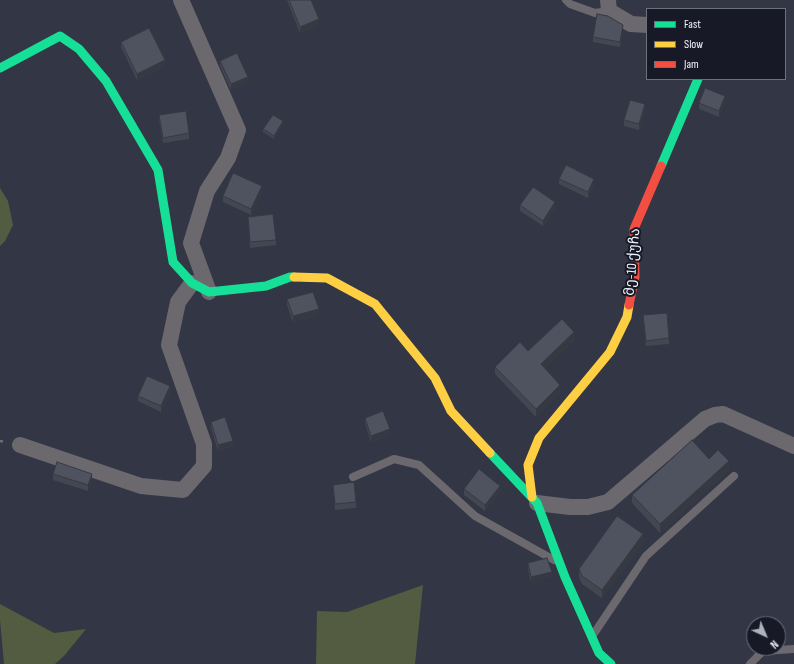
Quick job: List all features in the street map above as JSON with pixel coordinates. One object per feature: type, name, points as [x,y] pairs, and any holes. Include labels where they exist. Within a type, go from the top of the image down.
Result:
[{"type":"street","points":[[181,0],[238,130],[228,158],[207,191],[191,243],[210,292]]},
{"type":"street","points":[[609,6],[631,24],[646,26]]},
{"type":"street","points":[[0,68],[60,36],[79,49],[106,81],[158,170],[173,262],[192,283],[210,292],[266,286],[290,277],[326,278],[375,304],[435,378],[451,411],[535,500],[560,563],[599,653],[611,664]]},
{"type":"street","name":"მე-10 ქუჩა","points":[[535,500],[528,465],[539,438],[610,352],[627,317],[635,276],[634,229],[698,80]]},
{"type":"street","points":[[20,444],[142,486],[183,490],[204,466],[204,444],[169,345],[178,302],[192,283]]},
{"type":"street","points":[[535,500],[570,507],[588,507],[608,502],[705,419],[714,415],[723,414],[794,446]]},
{"type":"lane","points":[[566,0],[570,4],[595,13],[609,6]]},
{"type":"lane","points":[[353,477],[394,458],[419,465],[475,516],[560,563]]},
{"type":"lane","points":[[592,636],[646,556],[734,476]]},
{"type":"lane","points":[[750,664],[763,651],[794,649]]},
{"type":"green space","points":[[0,188],[8,201],[13,225],[5,241],[0,246]]},
{"type":"green space","points":[[423,585],[415,664],[316,664],[317,611],[347,612]]},
{"type":"green space","points":[[0,604],[54,633],[86,629],[64,656],[55,664],[4,664]]},
{"type":"building","points":[[289,0],[311,0],[319,19],[300,27]]},
{"type":"building","points":[[597,14],[608,16],[623,25],[620,42],[593,37]]},
{"type":"building","points":[[149,28],[165,60],[137,74],[121,42]]},
{"type":"building","points":[[237,53],[248,77],[231,84],[220,61]]},
{"type":"building","points":[[705,88],[725,96],[719,111],[699,103]]},
{"type":"building","points":[[630,100],[645,104],[639,124],[624,120]]},
{"type":"building","points":[[186,111],[189,133],[163,138],[159,115]]},
{"type":"building","points":[[273,115],[283,121],[274,136],[263,129]]},
{"type":"building","points":[[566,165],[594,179],[588,192],[559,179]]},
{"type":"building","points":[[233,173],[262,186],[251,209],[223,196]]},
{"type":"building","points":[[533,187],[555,202],[543,221],[520,205]]},
{"type":"building","points":[[273,214],[276,240],[250,242],[248,217]]},
{"type":"building","points":[[313,292],[319,309],[293,316],[287,299]]},
{"type":"building","points":[[667,313],[669,338],[646,341],[643,315]]},
{"type":"building","points":[[562,319],[574,332],[541,364],[560,385],[536,409],[495,367],[520,342],[528,351]]},
{"type":"building","points":[[147,376],[170,386],[161,406],[138,396]]},
{"type":"building","points":[[383,411],[390,429],[371,436],[365,418]]},
{"type":"building","points":[[225,417],[233,441],[218,445],[211,422]]},
{"type":"building","points":[[692,440],[709,459],[718,450],[729,461],[660,524],[632,495]]},
{"type":"building","points":[[57,462],[92,474],[88,485],[53,474]]},
{"type":"building","points":[[479,469],[500,486],[485,505],[464,489]]},
{"type":"building","points":[[354,482],[356,502],[335,504],[333,485]]},
{"type":"building","points":[[617,516],[643,534],[602,590],[582,576],[579,569]]},
{"type":"building","points":[[547,558],[552,572],[531,577],[528,563]]},
{"type":"traffic: fast","points":[[0,68],[60,36],[79,49],[106,81],[158,170],[173,262],[192,283],[209,292],[266,286],[290,277],[294,277]]},
{"type":"traffic: fast","points":[[661,166],[698,80]]},
{"type":"traffic: fast","points":[[490,453],[537,503],[565,577],[599,653],[611,664]]},
{"type":"traffic: slow","points":[[294,277],[327,278],[375,304],[435,378],[451,411],[490,453]]},
{"type":"traffic: slow","points":[[532,497],[528,465],[539,438],[610,352],[627,317],[629,305]]},
{"type":"traffic: jam","points":[[629,305],[635,277],[634,229],[661,166]]}]
